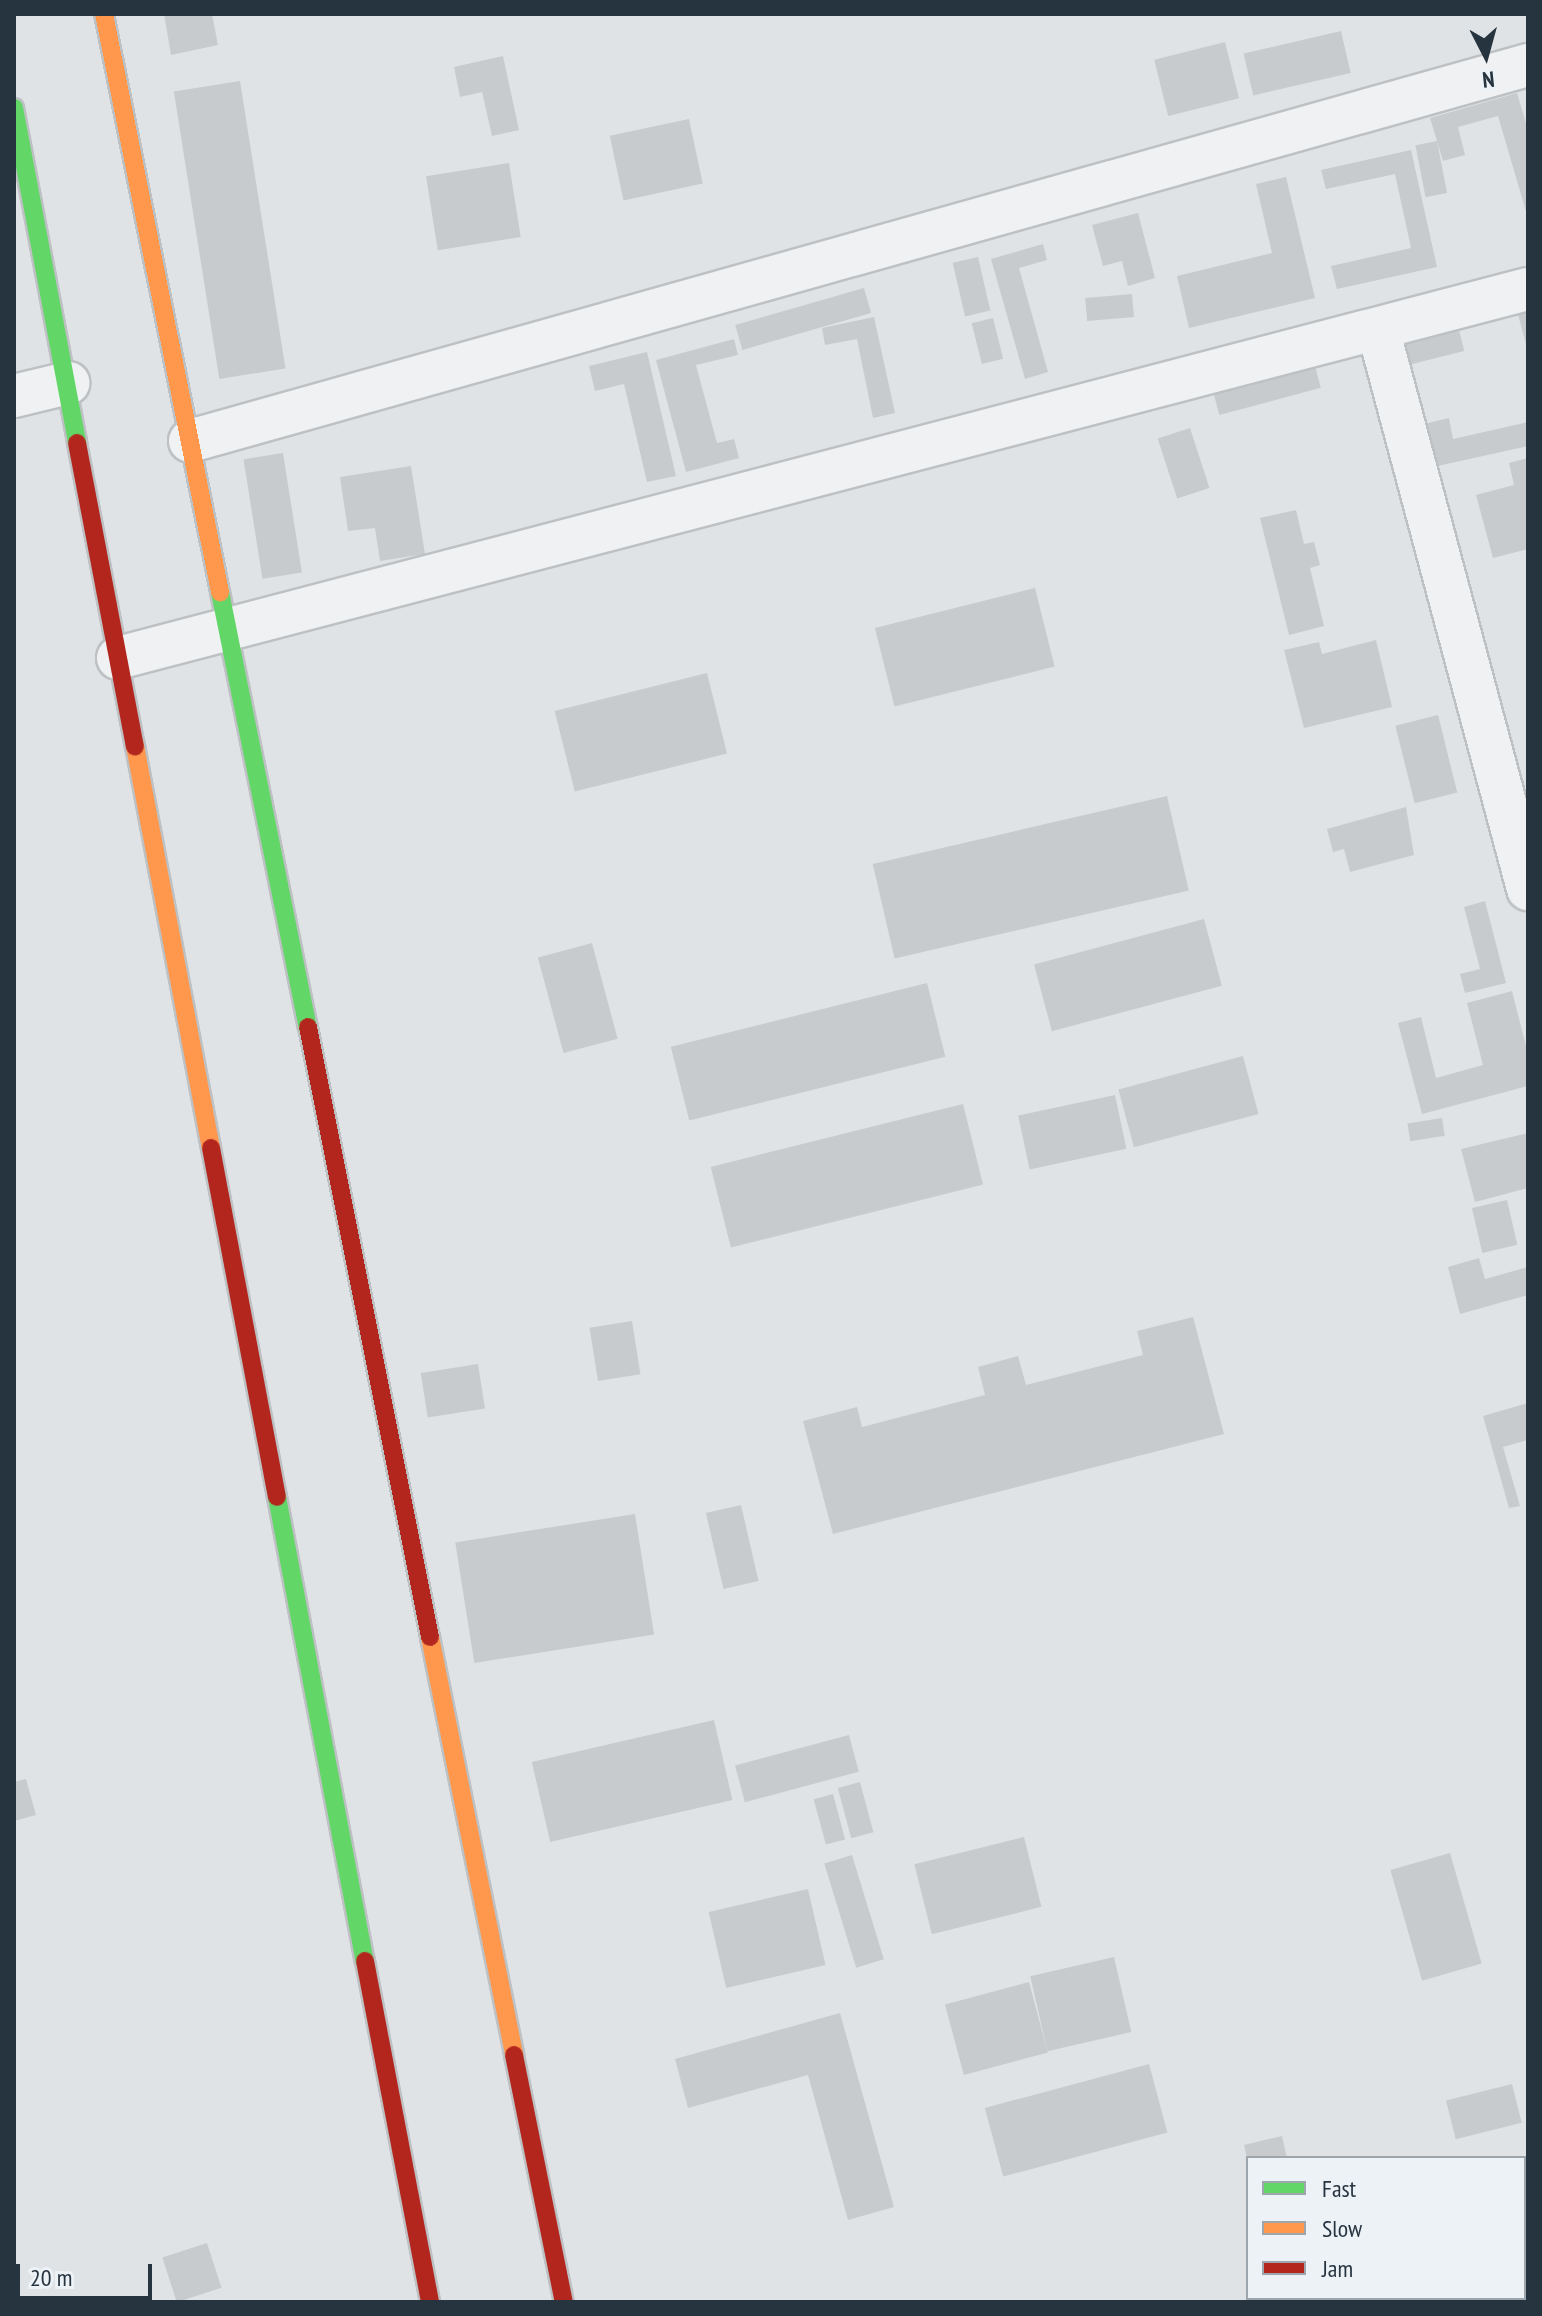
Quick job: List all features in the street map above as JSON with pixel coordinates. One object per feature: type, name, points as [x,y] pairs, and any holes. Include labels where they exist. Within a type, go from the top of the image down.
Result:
[{"type":"main road","points":[[104,14],[564,2302]]},
{"type":"main road","points":[[14,108],[22,195],[68,383],[430,2302]]},
{"type":"street","points":[[190,441],[1528,65]]},
{"type":"street","points":[[118,658],[228,633],[1528,289]]},
{"type":"street","points":[[1378,329],[1514,777],[1528,889]]},
{"type":"street","points":[[14,396],[68,383]]},
{"type":"building","points":[[164,14],[212,14],[218,45],[171,55]]},
{"type":"building","points":[[1341,31],[1351,73],[1253,95],[1244,53]]},
{"type":"building","points":[[1225,42],[1239,98],[1168,116],[1154,60]]},
{"type":"building","points":[[503,56],[519,130],[492,136],[482,92],[460,97],[454,67]]},
{"type":"building","points":[[240,81],[286,368],[219,379],[174,91]]},
{"type":"building","points":[[1517,93],[1528,130],[1527,215],[1498,116],[1458,127],[1465,155],[1443,161],[1430,118]]},
{"type":"building","points":[[689,119],[703,184],[623,200],[610,136]]},
{"type":"building","points":[[1437,141],[1447,193],[1426,197],[1415,145]]},
{"type":"building","points":[[1411,150],[1437,267],[1337,289],[1331,266],[1411,248],[1395,174],[1326,189],[1321,170]]},
{"type":"building","points":[[509,163],[521,237],[438,250],[426,176]]},
{"type":"building","points":[[1286,177],[1315,298],[1189,328],[1177,276],[1272,253],[1256,184]]},
{"type":"building","points":[[1138,213],[1155,278],[1128,286],[1122,261],[1103,266],[1092,225]]},
{"type":"building","points":[[1043,244],[1047,260],[1019,268],[1048,372],[1025,379],[991,259]]},
{"type":"building","points":[[978,257],[990,311],[965,316],[953,263]]},
{"type":"building","points":[[864,288],[871,313],[742,350],[735,325]]},
{"type":"building","points":[[1132,294],[1134,317],[1087,321],[1085,298]]},
{"type":"building","points":[[1528,304],[1528,348],[1527,348],[1516,307]]},
{"type":"building","points":[[874,317],[895,413],[873,418],[857,339],[825,345],[822,328]]},
{"type":"building","points":[[993,318],[1003,359],[982,364],[972,323]]},
{"type":"building","points":[[1457,322],[1464,351],[1402,367],[1395,337]]},
{"type":"building","points":[[734,339],[738,355],[696,365],[717,443],[734,439],[739,458],[686,472],[656,360]]},
{"type":"building","points":[[647,352],[676,476],[647,482],[624,384],[595,391],[589,366]]},
{"type":"building","points":[[1312,355],[1321,388],[1219,415],[1211,382]]},
{"type":"building","points":[[1449,418],[1453,439],[1528,422],[1528,446],[1433,467],[1424,424]]},
{"type":"building","points":[[1190,428],[1209,488],[1177,498],[1158,439]]},
{"type":"building","points":[[283,453],[302,573],[262,579],[243,459]]},
{"type":"building","points":[[1528,458],[1528,549],[1493,558],[1476,495],[1514,485],[1509,463]]},
{"type":"building","points":[[411,466],[425,554],[380,561],[375,528],[348,531],[340,477]]},
{"type":"building","points":[[1296,510],[1304,544],[1314,542],[1320,565],[1310,568],[1324,626],[1289,635],[1260,518]]},
{"type":"building","points":[[1035,588],[1055,667],[894,707],[875,628]]},
{"type":"building","points":[[1376,640],[1392,707],[1304,728],[1284,650],[1319,642],[1322,654]]},
{"type":"building","points":[[707,673],[727,754],[575,792],[555,711]]},
{"type":"building","points":[[1438,715],[1457,793],[1415,803],[1395,726]]},
{"type":"building","points":[[1167,796],[1189,891],[895,958],[873,864]]},
{"type":"building","points":[[1406,807],[1414,855],[1350,872],[1344,849],[1333,852],[1327,829]]},
{"type":"building","points":[[1485,901],[1506,983],[1465,993],[1460,974],[1480,969],[1464,907]]},
{"type":"building","points":[[1204,919],[1222,986],[1052,1031],[1034,965]]},
{"type":"building","points":[[592,943],[618,1039],[564,1053],[538,957]]},
{"type":"building","points":[[927,983],[945,1057],[689,1121],[671,1047]]},
{"type":"building","points":[[1512,991],[1528,1054],[1528,1086],[1422,1114],[1398,1023],[1421,1017],[1436,1078],[1483,1065],[1467,1003]]},
{"type":"building","points":[[1243,1056],[1259,1114],[1134,1147],[1118,1089]]},
{"type":"building","points":[[1115,1095],[1126,1149],[1030,1169],[1018,1116]]},
{"type":"building","points":[[963,1104],[983,1185],[731,1247],[711,1167]]},
{"type":"building","points":[[1442,1118],[1445,1136],[1410,1141],[1407,1123]]},
{"type":"building","points":[[1528,1133],[1528,1188],[1475,1202],[1461,1149]]},
{"type":"building","points":[[1507,1200],[1517,1245],[1482,1253],[1472,1208]]},
{"type":"building","points":[[1479,1258],[1485,1279],[1528,1267],[1528,1295],[1460,1314],[1448,1267]]},
{"type":"building","points":[[1193,1317],[1224,1434],[833,1534],[803,1421],[857,1407],[862,1427],[985,1395],[978,1367],[1018,1356],[1026,1385],[1143,1355],[1137,1331]]},
{"type":"building","points":[[632,1321],[640,1374],[598,1381],[590,1328]]},
{"type":"building","points":[[478,1364],[485,1408],[428,1418],[421,1373]]},
{"type":"building","points":[[1528,1403],[1528,1440],[1503,1447],[1520,1506],[1509,1508],[1483,1416]]},
{"type":"building","points":[[741,1505],[759,1581],[723,1589],[706,1513]]},
{"type":"building","points":[[635,1514],[654,1634],[474,1663],[455,1542]]},
{"type":"building","points":[[714,1720],[732,1800],[550,1842],[532,1762]]},
{"type":"building","points":[[849,1735],[859,1772],[745,1802],[735,1766]]},
{"type":"building","points":[[26,1779],[36,1815],[14,1821],[14,1782]]},
{"type":"building","points":[[860,1782],[873,1832],[851,1838],[838,1788]]},
{"type":"building","points":[[833,1794],[845,1839],[826,1845],[814,1799]]},
{"type":"building","points":[[1024,1837],[1041,1907],[932,1934],[914,1864]]},
{"type":"building","points":[[1450,1853],[1482,1964],[1422,1981],[1390,1870]]},
{"type":"building","points":[[852,1855],[884,1959],[856,1968],[824,1863]]},
{"type":"building","points":[[808,1889],[826,1965],[726,1988],[709,1912]]},
{"type":"building","points":[[1114,1957],[1131,2032],[1048,2051],[1030,1976]]},
{"type":"building","points":[[1029,1982],[1048,2053],[964,2075],[945,2005]]},
{"type":"building","points":[[840,2013],[894,2207],[848,2220],[808,2075],[688,2108],[675,2059]]},
{"type":"building","points":[[1149,2064],[1167,2133],[1003,2177],[985,2108]]},
{"type":"building","points":[[1512,2084],[1522,2123],[1456,2139],[1446,2100]]},
{"type":"building","points":[[1282,2136],[1287,2156],[1247,2156],[1244,2145]]},
{"type":"building","points":[[207,2243],[222,2288],[177,2302],[162,2258]]},
{"type":"traffic: fast","points":[[14,108],[77,443]]},
{"type":"traffic: fast","points":[[220,592],[308,1027]]},
{"type":"traffic: fast","points":[[277,1497],[365,1961]]},
{"type":"traffic: slow","points":[[104,14],[220,592]]},
{"type":"traffic: slow","points":[[135,746],[211,1148]]},
{"type":"traffic: slow","points":[[430,1637],[514,2055]]},
{"type":"traffic: jam","points":[[77,443],[135,746]]},
{"type":"traffic: jam","points":[[308,1027],[430,1637]]},
{"type":"traffic: jam","points":[[211,1148],[277,1497]]},
{"type":"traffic: jam","points":[[365,1961],[430,2302]]},
{"type":"traffic: jam","points":[[514,2055],[564,2302]]}]
